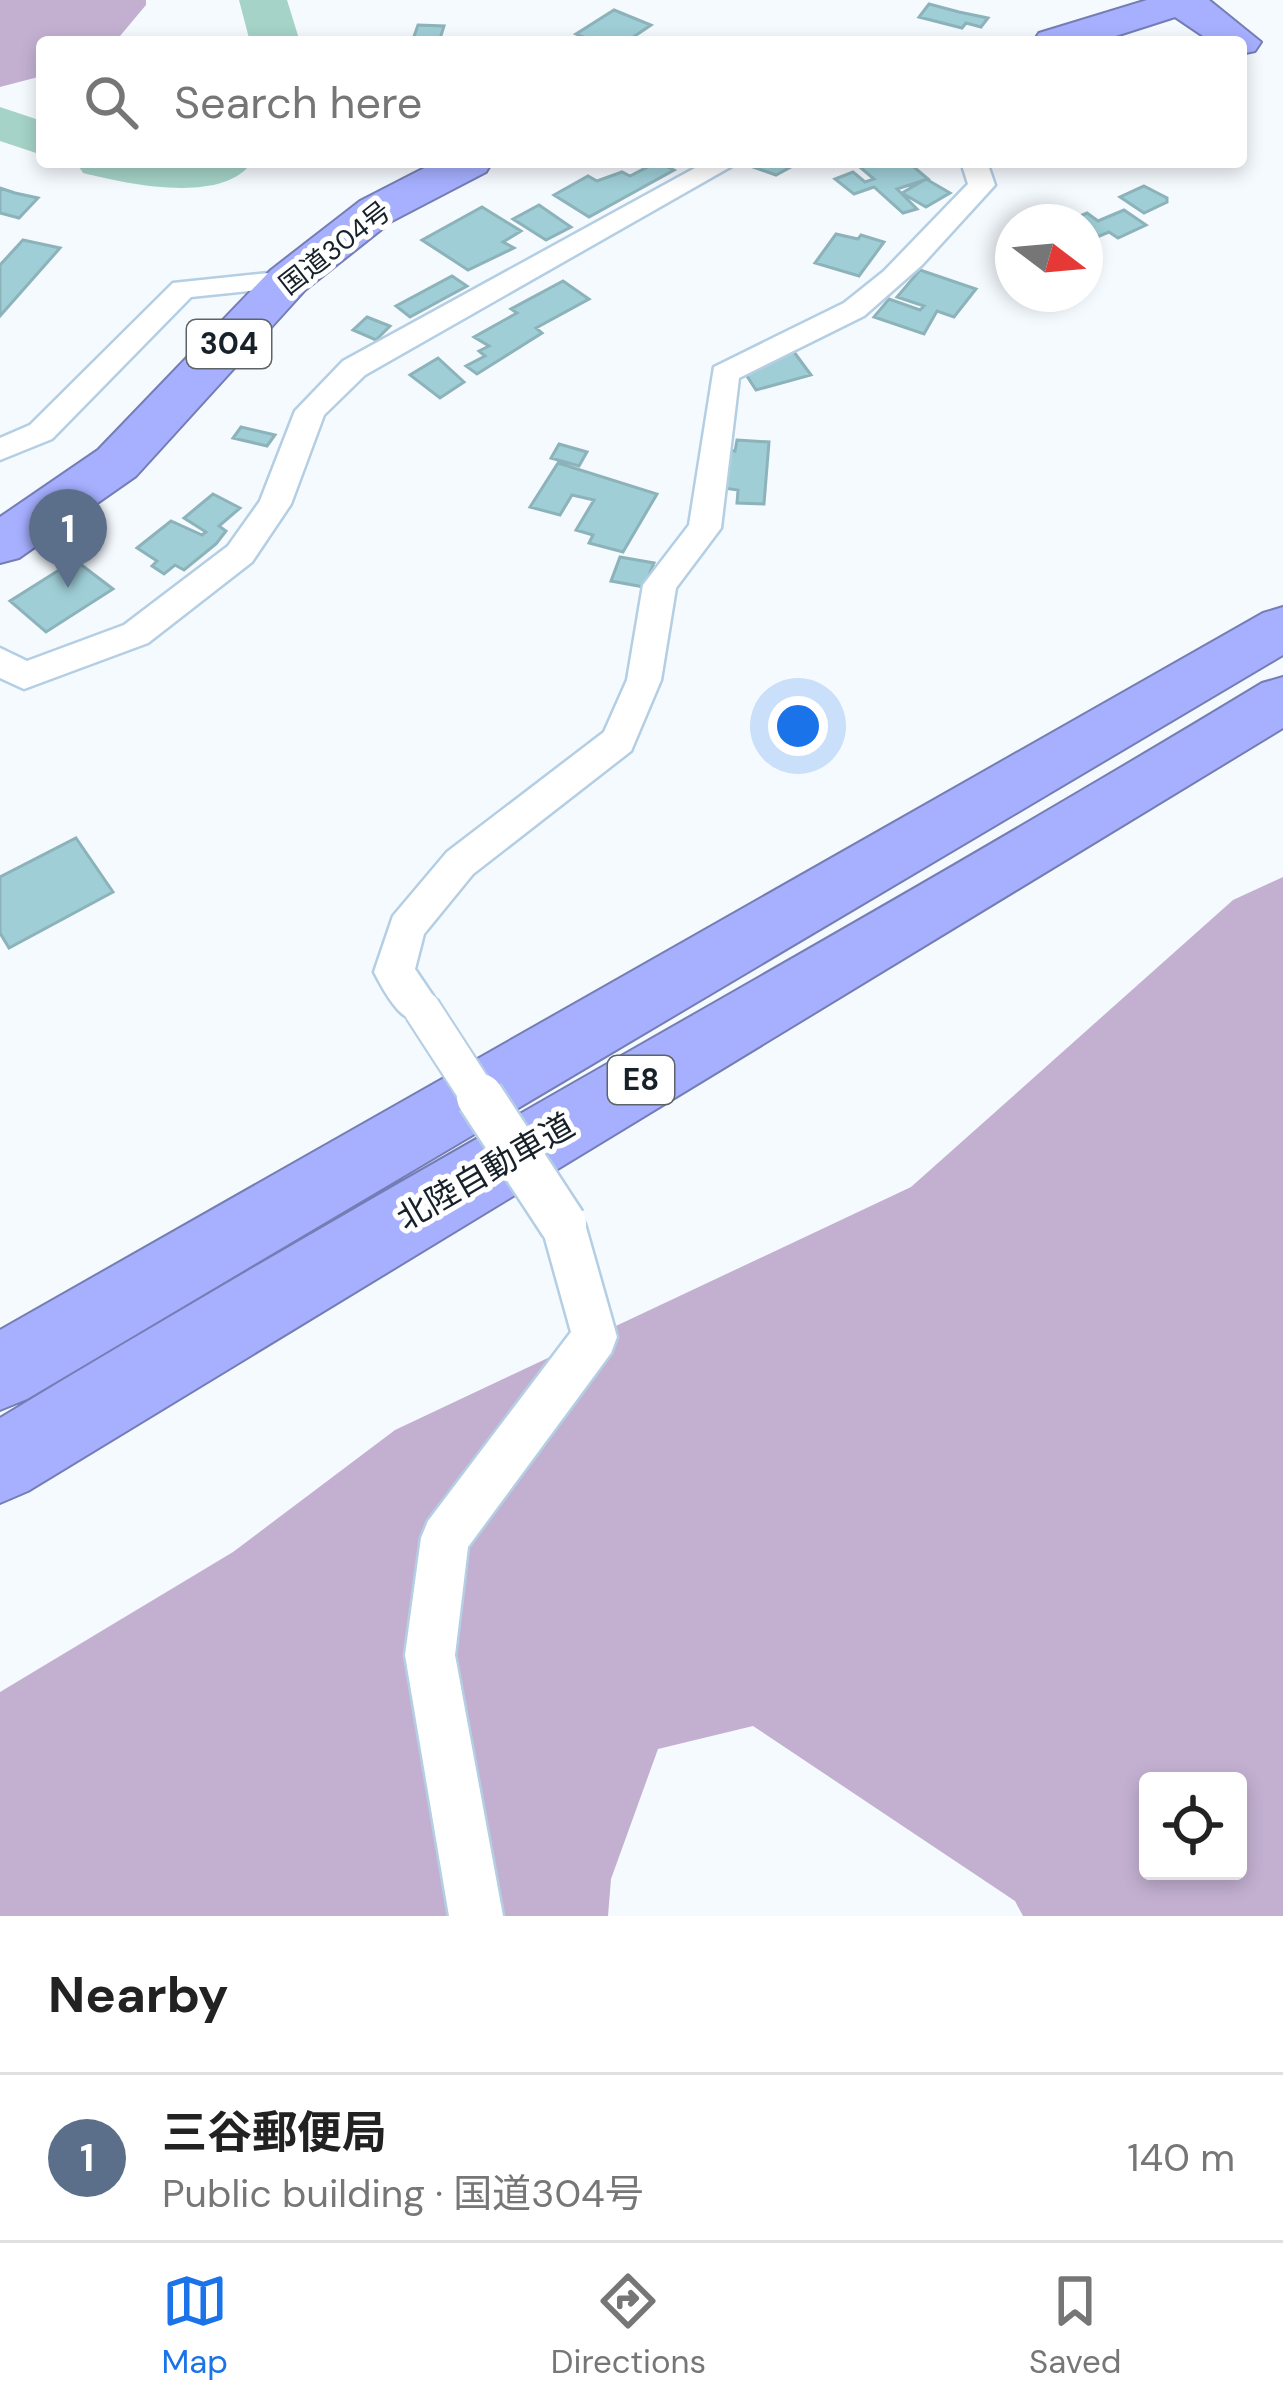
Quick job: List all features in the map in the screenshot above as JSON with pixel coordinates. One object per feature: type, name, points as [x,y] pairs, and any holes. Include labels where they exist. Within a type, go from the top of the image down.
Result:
[{"type":"highway","points":[[1074,36],[1185,2],[1232,36]]},
{"type":"highway","name":"国道304号","points":[[0,544],[118,464],[288,280],[376,211],[458,168]]},
{"type":"highway","name":"北陸自動車道","points":[[0,1372],[1283,628]]},
{"type":"highway","name":"北陸自動車道","points":[[0,1463],[154,1366],[1018,861],[1283,699]]},
{"type":"street","points":[[0,661],[24,676],[136,634],[240,554],[275,504],[310,411],[354,368],[715,168]]},
{"type":"street","points":[[476,1916],[430,1655],[445,1538],[595,1337],[563,1224],[394,972],[407,927],[460,863],[618,741],[644,680],[660,585],[705,528],[724,374],[741,362],[832,324],[870,299],[982,185],[976,168]]},
{"type":"street","points":[[0,450],[41,432],[183,289],[288,280]]},
{"type":"shaded area","points":[[0,0],[146,0],[120,36],[36,36],[36,78],[0,87]]},
{"type":"shaded area","points":[[1283,877],[1283,1916],[1023,1916],[1015,1901],[753,1726],[658,1749],[611,1879],[608,1916],[0,1916],[0,1692],[233,1552],[395,1430],[911,1187],[1233,900]]},
{"type":"building","points":[[929,4],[988,18],[981,27],[966,23],[962,28],[919,17]]},
{"type":"building","points":[[614,10],[651,25],[635,36],[576,34]]},
{"type":"building","points":[[418,25],[444,26],[441,36],[414,36]]},
{"type":"building","points":[[645,168],[674,170],[589,217],[554,195],[588,176],[597,181],[622,172],[630,176]]},
{"type":"building","points":[[756,168],[789,168],[776,175]]},
{"type":"building","points":[[861,168],[915,168],[928,179],[897,189],[917,209],[903,213],[874,187],[854,194],[835,179],[853,172],[865,182],[874,179]]},
{"type":"building","points":[[926,179],[950,193],[926,207],[902,193]]},
{"type":"building","points":[[1144,186],[1167,202],[1144,213],[1120,197]]},
{"type":"building","points":[[0,188],[38,198],[19,218],[0,213]]},
{"type":"building","points":[[539,205],[571,227],[546,240],[513,219]]},
{"type":"building","points":[[482,207],[521,231],[503,242],[514,248],[468,270],[422,240]]},
{"type":"building","points":[[1124,210],[1146,225],[1118,238],[1109,232],[1103,234],[1103,219]]},
{"type":"building","points":[[836,234],[884,242],[859,276],[815,263]]},
{"type":"building","points":[[23,240],[60,248],[0,316],[0,265]]},
{"type":"building","points":[[920,270],[976,289],[954,317],[937,311],[924,334],[874,317],[889,299],[920,310],[924,306],[897,297]]},
{"type":"building","points":[[452,276],[467,286],[410,317],[396,306]]},
{"type":"building","points":[[563,281],[589,299],[536,328],[542,333],[477,374],[466,366],[485,356],[479,351],[489,346],[474,337],[517,313],[511,309]]},
{"type":"building","points":[[367,317],[390,326],[376,340],[353,330]]},
{"type":"building","points":[[794,352],[811,375],[756,390],[743,370],[751,363]]},
{"type":"building","points":[[438,358],[464,382],[440,398],[410,375]]},
{"type":"building","points":[[241,427],[275,435],[267,446],[233,438]]},
{"type":"building","points":[[737,440],[769,442],[764,504],[737,503],[738,490],[723,488],[726,450],[735,451]]},
{"type":"building","points":[[559,444],[587,452],[579,466],[551,458]]},
{"type":"building","points":[[558,463],[657,494],[623,552],[589,543],[593,535],[576,530],[594,500],[572,495],[560,515],[530,507]]},
{"type":"building","points":[[213,494],[240,508],[219,526],[226,531],[216,544],[184,570],[175,565],[164,574],[152,566],[157,561],[137,548],[171,521],[202,535],[206,532],[184,518]]},
{"type":"building","points":[[620,557],[654,563],[644,587],[611,581]]},
{"type":"building","points":[[75,560],[113,589],[46,632],[10,601]]},
{"type":"building","points":[[76,838],[113,892],[9,948],[0,933],[0,877]]},
{"type":"waterway","points":[[263,0],[273,36]]},
{"type":"waterway","points":[[0,123],[36,137]]},
{"type":"waterway","points":[[144,168],[187,174],[206,168]]},
{"type":"place","name":"三谷郵便局","points":[[68,588]]}]
